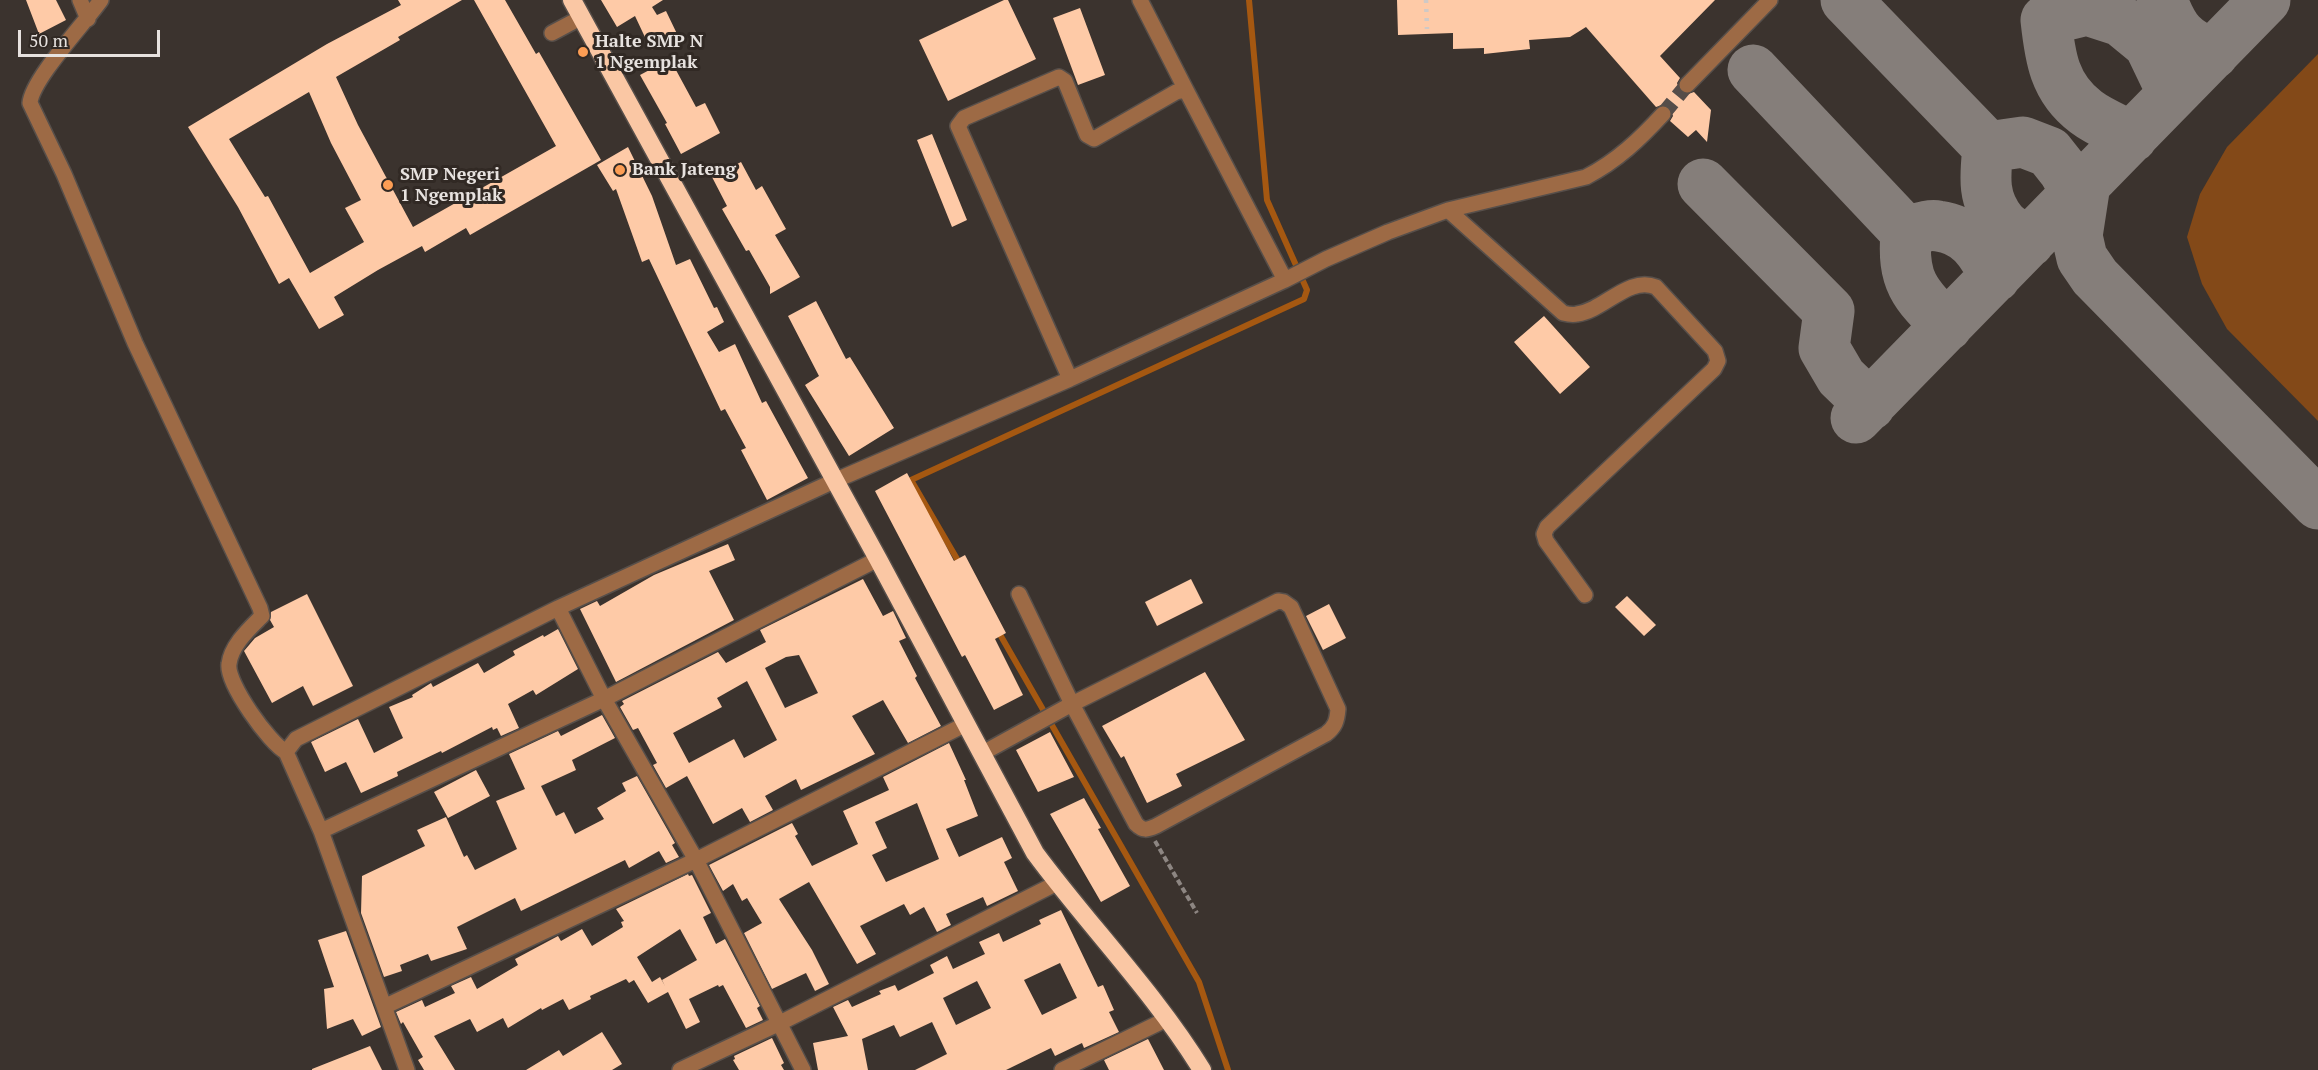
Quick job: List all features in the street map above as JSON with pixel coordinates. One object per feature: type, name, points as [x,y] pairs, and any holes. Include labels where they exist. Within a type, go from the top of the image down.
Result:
[{"type":"highway","points":[[572,0],[878,559],[1035,853],[1167,1019],[1202,1070]]},
{"type":"street","points":[[80,0],[88,19]]},
{"type":"street","points":[[101,0],[41,78],[30,97],[30,103],[64,174],[135,343],[260,608],[260,618],[242,638],[231,657],[229,675],[272,742],[286,752],[321,831],[386,1006],[407,1070]]},
{"type":"street","points":[[1140,0],[1285,280]]},
{"type":"street","points":[[1687,85],[1770,0]]},
{"type":"street","points":[[552,33],[582,17]]},
{"type":"street","points":[[1070,379],[958,124],[964,118],[1059,77],[1065,81],[1087,135],[1094,139],[1176,92],[1186,90]]},
{"type":"street","points":[[286,752],[296,739],[558,608],[834,481],[1070,379],[1326,259],[1388,232],[1448,210],[1586,177],[1607,166],[1641,138],[1663,114]]},
{"type":"street","points":[[1448,210],[1563,314],[1576,315],[1590,311],[1635,286],[1646,283],[1656,287],[1715,351],[1718,361],[1714,369],[1547,527],[1544,534],[1546,541],[1585,595]]},
{"type":"street","points":[[321,831],[604,699],[878,559]]},
{"type":"street","points":[[981,753],[1071,705],[1281,600],[1291,607],[1338,709],[1338,720],[1333,728],[1150,829],[1142,829],[1136,824],[1071,705],[1018,594]]},
{"type":"street","points":[[558,608],[604,699],[696,860],[802,1070]]},
{"type":"street","points":[[386,1006],[696,860],[966,724]]},
{"type":"street","points":[[680,1070],[778,1024],[1057,883]]},
{"type":"street","points":[[1062,1070],[1167,1019]]},
{"type":"path","points":[[1150,829],[1197,914]]},
{"type":"shaded area","points":[[2318,54],[2318,421],[2227,329],[2202,284],[2187,237],[2200,194],[2227,147]]},
{"type":"building","points":[[26,0],[56,0],[66,20],[39,34]]},
{"type":"building","points":[[398,0],[462,0],[398,37],[400,40],[336,77],[358,125],[413,227],[556,146],[474,0],[505,0],[536,54],[539,52],[601,160],[470,235],[466,228],[425,252],[422,246],[378,270],[334,297],[344,315],[319,329],[289,278],[279,284],[238,207],[188,127],[327,44],[401,5]],"holes":[[[309,92],[331,143],[361,200],[345,208],[364,242],[310,273],[268,196],[265,197],[229,139]]]},
{"type":"building","points":[[601,0],[663,0],[652,7],[657,15],[666,11],[679,38],[651,50],[635,16],[617,27]]},
{"type":"building","points":[[1008,0],[1036,59],[948,101],[919,40]]},
{"type":"building","points":[[1397,0],[1715,0],[1660,56],[1680,78],[1677,83],[1680,92],[1685,95],[1694,92],[1711,110],[1707,142],[1696,130],[1688,137],[1670,121],[1673,116],[1670,107],[1665,104],[1656,107],[1586,27],[1570,37],[1529,40],[1530,49],[1484,54],[1484,48],[1453,49],[1453,33],[1398,35]]},
{"type":"building","points":[[1080,8],[1105,75],[1078,85],[1053,18]]},
{"type":"building","points":[[670,59],[696,107],[705,103],[720,133],[681,154],[665,124],[667,123],[640,75]]},
{"type":"building","points":[[932,134],[967,220],[952,227],[917,140]]},
{"type":"building","points":[[628,147],[652,196],[676,265],[690,259],[714,308],[717,307],[724,322],[707,332],[719,352],[735,344],[762,403],[766,401],[808,478],[767,500],[741,450],[746,448],[725,409],[721,411],[649,259],[642,262],[616,189],[613,191],[597,165]]},
{"type":"building","points":[[741,162],[756,190],[762,186],[786,229],[775,235],[800,277],[770,294],[770,287],[722,209],[727,206],[712,177]]},
{"type":"building","points":[[816,301],[846,359],[850,357],[894,428],[849,456],[805,385],[819,376],[788,316]]},
{"type":"building","points":[[1544,316],[1590,367],[1560,394],[1514,342]]},
{"type":"building","points":[[907,473],[954,561],[965,555],[1006,633],[995,639],[1023,695],[994,710],[965,655],[962,657],[875,491]]},
{"type":"building","points":[[728,544],[735,560],[709,571],[734,620],[616,682],[580,609],[597,601],[600,606],[654,575]]},
{"type":"building","points":[[863,579],[883,616],[893,611],[906,638],[899,641],[917,676],[915,678],[941,726],[908,743],[883,700],[852,716],[875,754],[801,790],[796,779],[765,796],[773,810],[750,822],[742,808],[713,824],[687,776],[666,788],[653,765],[657,763],[638,728],[633,730],[620,707],[624,704],[622,701],[718,652],[726,663],[766,642],[760,630]],"holes":[[[799,655],[818,693],[785,708],[765,668],[786,657]],[[747,681],[777,740],[744,758],[734,739],[689,763],[673,733],[722,707],[717,698]]]},
{"type":"building","points":[[1191,579],[1203,603],[1157,626],[1145,602]]},
{"type":"building","points":[[307,594],[353,686],[313,706],[303,686],[272,703],[244,651],[255,638],[274,627],[270,620],[271,612]]},
{"type":"building","points":[[1627,596],[1656,625],[1644,636],[1615,607]]},
{"type":"building","points":[[1329,604],[1346,638],[1323,650],[1306,616]]},
{"type":"building","points":[[558,629],[578,669],[536,695],[533,690],[508,704],[519,728],[501,736],[497,728],[493,730],[492,727],[442,753],[441,751],[397,772],[398,776],[361,793],[346,762],[325,772],[311,742],[358,719],[374,753],[403,738],[389,707],[413,697],[412,695],[431,683],[433,687],[478,663],[484,673],[515,655],[513,651]]},
{"type":"building","points":[[1205,672],[1245,740],[1176,774],[1182,786],[1147,803],[1124,756],[1121,758],[1102,726]]},
{"type":"building","points":[[602,715],[615,738],[572,760],[576,770],[541,786],[556,816],[564,812],[575,834],[604,819],[597,808],[626,791],[622,783],[637,776],[675,843],[672,845],[679,857],[666,863],[659,851],[629,868],[625,860],[521,911],[515,898],[457,927],[467,949],[431,961],[428,954],[400,965],[402,971],[384,977],[361,913],[362,876],[425,846],[417,830],[446,817],[464,857],[467,855],[475,870],[517,849],[496,801],[525,789],[509,754],[558,731],[561,736]]},
{"type":"building","points":[[1050,732],[1074,777],[1038,792],[1016,750]]},
{"type":"building","points":[[949,743],[966,780],[964,780],[978,816],[946,829],[959,857],[1002,837],[1012,858],[1004,862],[1018,891],[987,906],[983,897],[946,914],[951,925],[937,932],[924,907],[910,915],[904,904],[860,926],[876,954],[857,964],[809,882],[779,899],[812,950],[829,984],[815,991],[806,973],[772,989],[744,933],[762,923],[747,898],[742,901],[733,884],[723,891],[709,865],[792,823],[798,834],[795,836],[812,866],[858,844],[843,811],[889,790],[883,777]],"holes":[[[917,803],[939,859],[886,882],[872,855],[887,848],[875,822]]]},
{"type":"building","points":[[476,770],[490,796],[448,818],[434,792]]},
{"type":"building","points":[[1084,798],[1101,828],[1098,829],[1130,886],[1101,902],[1050,814]]},
{"type":"building","points":[[688,874],[692,875],[711,913],[703,917],[716,944],[725,939],[760,1006],[757,1008],[763,1020],[746,1028],[723,985],[719,987],[718,985],[689,999],[700,1022],[686,1029],[668,992],[648,1003],[634,980],[629,983],[626,979],[590,996],[591,999],[569,1010],[563,999],[542,1010],[541,1008],[508,1028],[503,1018],[477,1032],[470,1019],[434,1036],[455,1070],[424,1070],[418,1060],[423,1057],[403,1022],[401,1024],[396,1012],[422,1000],[425,1007],[455,993],[451,986],[471,977],[477,989],[518,965],[515,959],[558,936],[561,941],[582,929],[592,946],[623,927],[621,922],[624,921],[616,909]],"holes":[[[680,929],[697,960],[662,980],[665,986],[660,977],[652,982],[637,957]]]},
{"type":"building","points":[[1061,910],[1098,987],[1103,985],[1114,1010],[1109,1012],[1119,1032],[1084,1048],[1082,1043],[1055,1056],[1051,1048],[1006,1070],[915,1070],[947,1054],[932,1022],[900,1037],[894,1025],[862,1039],[868,1070],[818,1070],[813,1043],[848,1036],[833,1007],[848,1000],[852,1007],[881,994],[879,991],[895,985],[898,991],[934,973],[930,965],[947,956],[953,969],[985,954],[979,942],[999,933],[1003,942],[1041,924],[1039,920]],"holes":[[[1060,963],[1077,998],[1042,1015],[1024,980]],[[977,981],[991,1008],[956,1025],[943,998]]]},
{"type":"building","points":[[346,931],[381,1027],[362,1036],[353,1019],[327,1029],[324,989],[334,987],[318,940]]},
{"type":"building","points":[[602,1032],[622,1064],[612,1070],[526,1070],[559,1050],[563,1056]]},
{"type":"building","points":[[772,1038],[784,1063],[781,1065],[784,1070],[739,1070],[733,1060],[734,1056]]},
{"type":"building","points":[[1148,1039],[1164,1070],[1109,1070],[1104,1060]]},
{"type":"building","points":[[370,1046],[382,1070],[312,1070],[312,1069]]},
{"type":"waterway","points":[[960,564],[911,480],[1304,299],[1307,290],[1267,200],[1249,0]]},
{"type":"waterway","points":[[998,631],[1199,982],[1228,1070]]},
{"type":"taxiway","points":[[1846,0],[1988,147]]},
{"type":"taxiway","points":[[2162,0],[2170,19],[2180,34],[2194,45],[2213,54]]},
{"type":"taxiway","points":[[1856,418],[2265,0]]},
{"type":"taxiway","points":[[2132,137],[2091,116],[2067,93],[2060,82],[2052,59],[2046,20],[2087,10],[2121,21],[2149,44],[2173,94]]},
{"type":"taxiway","points":[[1753,70],[1906,232]]},
{"type":"taxiway","points":[[2029,242],[2005,226],[1991,205],[1986,187],[1988,147],[2023,142],[2049,152],[2064,171],[2077,194]]},
{"type":"taxiway","points":[[1703,184],[1829,311],[1824,348],[1841,377],[1870,405]]},
{"type":"taxiway","points":[[2085,184],[2077,236],[2082,258],[2095,277],[2318,504]]},
{"type":"taxiway","points":[[1947,326],[1918,295],[1913,285],[1906,263],[1906,232],[1926,226],[1949,228],[1958,232],[1979,250],[1995,277]]},
{"type":"tunnel","points":[[1663,114],[1687,85]]},
{"type":"railway","points":[[1426,0],[1427,29]]},
{"type":"place","name":"Halte SMP N 1 Ngemplak","points":[[583,52]]},
{"type":"place","name":"Bank Jateng","points":[[620,170]]},
{"type":"place","name":"SMP Negeri 1 Ngemplak","points":[[388,185]]}]
